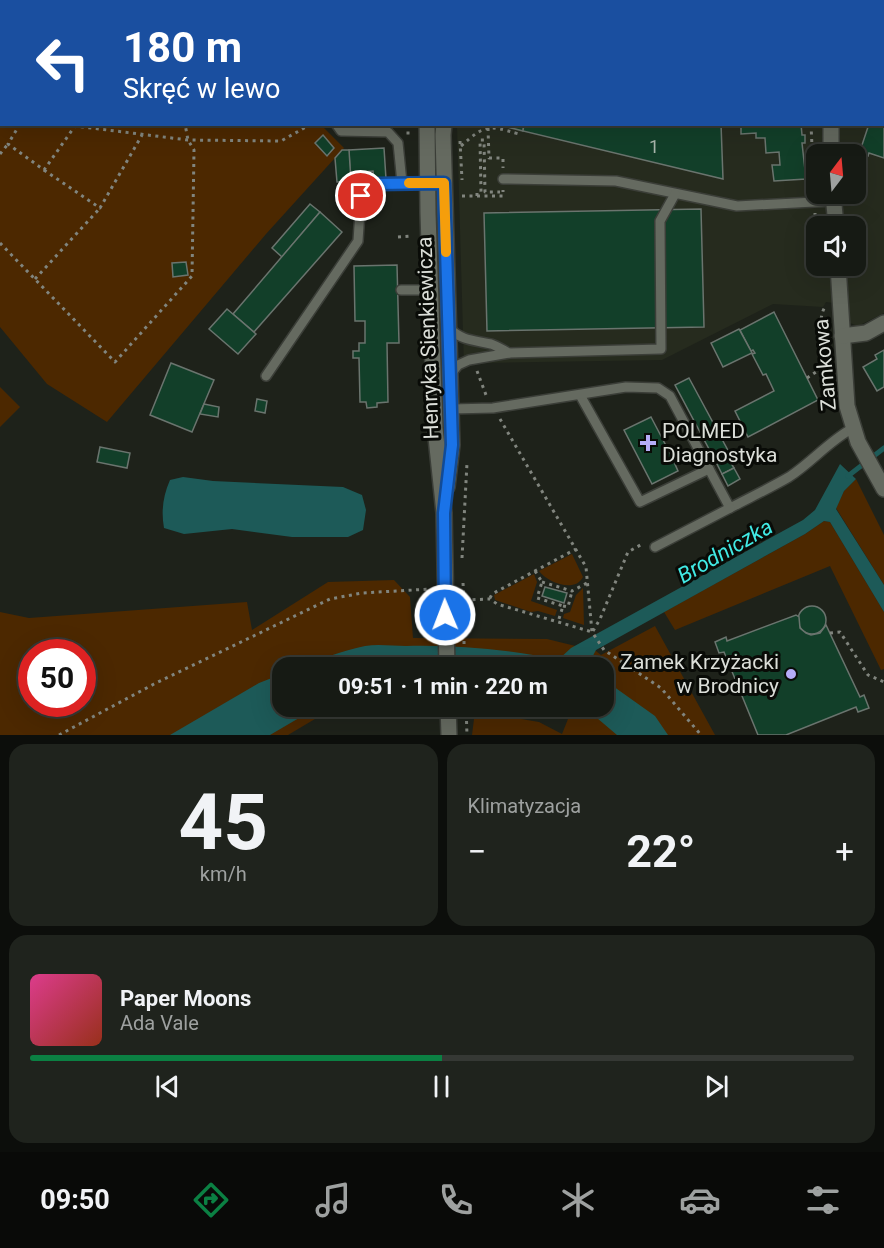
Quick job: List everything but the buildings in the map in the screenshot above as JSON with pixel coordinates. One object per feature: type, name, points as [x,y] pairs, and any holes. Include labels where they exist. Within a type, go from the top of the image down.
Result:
[{"type":"main road","name":"Henryka Sienkiewicza","points":[[427,126],[435,428],[444,513],[447,657]]},
{"type":"main road","name":"Henryka Sienkiewicza","points":[[444,126],[452,445],[444,513]]},
{"type":"main road","points":[[831,126],[831,144]]},
{"type":"main road","points":[[427,183],[444,183]]},
{"type":"main road","name":"Zamkowa","points":[[839,276],[847,406],[856,435],[884,489]]},
{"type":"main road","points":[[430,290],[447,290]]},
{"type":"main road","points":[[842,336],[866,333],[884,323]]},
{"type":"lane","points":[[337,126],[341,131],[388,132],[398,143],[402,183]]},
{"type":"lane","points":[[503,179],[616,181],[737,206],[806,202]]},
{"type":"lane","points":[[266,376],[358,241],[361,196],[368,188],[378,184],[427,183]]},
{"type":"lane","points":[[450,375],[458,365],[469,360],[509,353],[661,349],[660,221],[675,194]]},
{"type":"lane","points":[[401,290],[430,290]]},
{"type":"lane","points":[[448,328],[458,337],[492,345],[509,353]]},
{"type":"lane","points":[[451,409],[493,408],[626,387],[658,388],[670,396],[730,508]]},
{"type":"lane","points":[[579,395],[640,502],[709,469]]},
{"type":"lane","points":[[655,547],[789,477],[835,438],[856,435]]},
{"type":"path","points":[[0,154],[19,126]]},
{"type":"path","points":[[44,170],[75,126],[188,140],[281,141],[306,126]]},
{"type":"path","points":[[0,243],[115,362],[192,276],[194,150],[188,140],[185,126]]},
{"type":"path","points":[[496,196],[462,196],[461,146],[478,131],[491,126],[519,134]]},
{"type":"path","points":[[811,126],[812,144]]},
{"type":"path","points":[[488,128],[489,158],[503,158],[503,179]]},
{"type":"path","points":[[35,279],[100,208],[143,134]]},
{"type":"path","points":[[477,196],[477,193],[481,192],[480,140],[484,140],[485,192],[503,192]]},
{"type":"path","points":[[8,144],[100,208]]},
{"type":"path","points":[[398,237],[412,236]]},
{"type":"path","points":[[825,401],[821,312],[829,302]]},
{"type":"path","points":[[469,360],[470,367],[477,371],[493,408],[585,567],[592,632],[604,650],[661,688],[701,735]]},
{"type":"path","points":[[807,378],[822,368]]},
{"type":"path","points":[[592,632],[600,619],[628,552],[645,543],[655,547]]},
{"type":"path","points":[[490,599],[492,594],[576,549]]},
{"type":"path","points":[[535,571],[542,582],[572,591],[587,583]]},
{"type":"path","points":[[542,582],[537,598],[567,608],[572,591]]},
{"type":"path","points":[[59,735],[154,684],[330,600],[362,593],[425,590],[445,586]]},
{"type":"path","points":[[464,655],[464,600],[490,599],[497,604],[592,632]]},
{"type":"path","points":[[558,622],[563,606]]},
{"type":"path","points":[[830,633],[840,632],[868,675],[884,682]]},
{"type":"path","points":[[467,717],[467,735]]},
{"type":"shaded area","points":[[0,126],[322,126],[344,148],[266,234],[107,422],[47,384],[0,327]]},
{"type":"shaded area","points":[[457,126],[884,126],[884,313],[858,326],[850,323],[848,305],[826,302],[823,307],[773,304],[662,360],[481,363],[464,367]]},
{"type":"shaded area","points":[[0,387],[20,407],[0,427]]},
{"type":"shaded area","points":[[856,479],[884,535],[884,585],[836,508],[844,491]]},
{"type":"shaded area","points":[[824,521],[830,522],[884,612],[884,669],[881,670],[830,566],[675,630],[664,612],[805,534]]},
{"type":"shaded area","points":[[572,554],[583,577],[579,582],[561,584],[549,579],[539,571]]},
{"type":"shaded area","points":[[534,574],[537,582],[531,601],[557,610],[555,616],[538,611],[531,612],[495,600],[494,595]]},
{"type":"shaded area","points":[[394,580],[410,597],[413,638],[547,639],[596,651],[601,655],[655,626],[715,735],[472,735],[474,717],[510,717],[539,722],[562,734],[568,719],[553,717],[614,717],[614,657],[272,657],[272,717],[318,717],[288,735],[0,735],[0,612],[29,618],[247,602],[252,630],[328,582]]},
{"type":"shaded area","points":[[583,588],[584,625],[563,618],[564,614],[570,612],[576,595]]},
{"type":"water","points":[[840,464],[856,479],[844,491],[836,509],[884,585],[884,612],[830,522],[824,521],[805,534],[596,650],[592,657],[561,657],[571,648],[803,520],[815,510]]},
{"type":"water","points":[[183,477],[213,481],[343,487],[362,495],[366,510],[363,530],[348,537],[292,537],[232,529],[184,534],[164,528],[164,498],[170,480]]},
{"type":"water","points":[[375,645],[482,648],[542,657],[326,657]]},
{"type":"water","points":[[272,678],[272,717],[303,717],[270,735],[170,735],[259,683]]},
{"type":"water","points":[[614,687],[655,716],[668,735],[617,735],[595,717],[614,717]]},
{"type":"waterway","name":"Brodniczka","points":[[848,476],[884,448]]},
{"type":"slow traffic","points":[[409,183],[444,183],[446,252]]},
{"type":"place","name":"POLMED Diagnostyka","points":[[648,443]]},
{"type":"place","name":"Zamek Krzyżacki w Brodnicy","points":[[791,674]]},
{"type":"route","points":[[361,196],[368,188],[378,184],[444,183],[452,445],[444,513],[445,615]]}]
